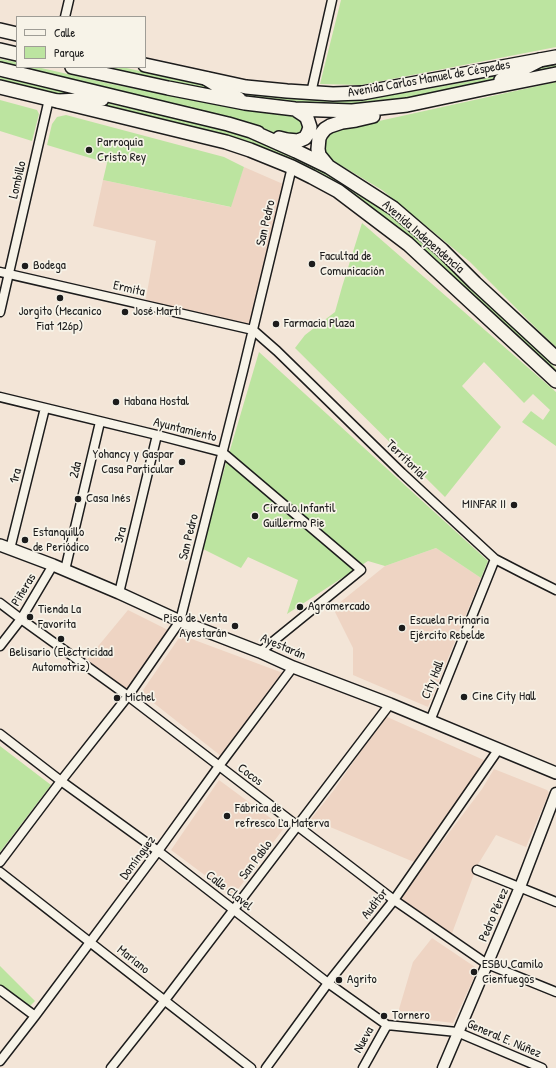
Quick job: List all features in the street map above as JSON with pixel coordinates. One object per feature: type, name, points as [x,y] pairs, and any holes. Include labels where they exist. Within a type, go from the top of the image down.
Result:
[{"type":"main road","points":[[0,30],[16,34]]},
{"type":"main road","points":[[0,50],[16,54]]},
{"type":"main road","name":"Avenida Carlos Manuel de Céspedes","points":[[146,65],[251,88],[333,94],[362,93],[556,57]]},
{"type":"main road","points":[[487,88],[540,60]]},
{"type":"main road","name":"Avenida Carlos Manuel de Céspedes","points":[[77,68],[246,103],[295,110],[352,111],[408,105],[556,74]]},
{"type":"main road","points":[[0,70],[295,141],[303,139],[310,130],[309,122],[304,115],[295,110]]},
{"type":"main road","points":[[207,79],[246,103]]},
{"type":"main road","name":"Avenida Independencia","points":[[0,87],[226,142],[292,167],[338,191],[408,244],[556,381]]},
{"type":"main road","points":[[53,100],[118,98]]},
{"type":"main road","points":[[329,167],[319,155],[318,149],[319,138],[325,129],[342,122],[370,117],[408,105]]},
{"type":"main road","name":"Avenida Independencia","points":[[251,131],[329,167],[393,208],[442,250],[475,283],[556,358]]},
{"type":"main road","name":"Ayestarán","points":[[5,547],[65,570],[180,621],[260,652],[293,667],[390,704],[556,773]]},
{"type":"street","points":[[65,16],[69,0]]},
{"type":"street","points":[[311,93],[332,0]]},
{"type":"street","name":"Lombillo","points":[[0,312],[53,100]]},
{"type":"street","name":"San Pedro","points":[[0,862],[128,696],[180,621],[292,167]]},
{"type":"street","name":"Ermita","points":[[0,272],[252,330]]},
{"type":"street","name":"Territorial","points":[[252,330],[277,351],[402,473],[495,558],[556,590]]},
{"type":"street","name":"Ayuntamiento","points":[[0,397],[222,452],[361,570],[260,652]]},
{"type":"street","name":"1ra","points":[[5,547],[45,408]]},
{"type":"street","name":"2da","points":[[65,570],[100,422]]},
{"type":"street","name":"3ra","points":[[119,593],[157,435]]},
{"type":"street","name":"City Hall","points":[[430,721],[495,558]]},
{"type":"street","name":"Piñeras","points":[[0,646],[21,619],[53,565]]},
{"type":"street","name":"Cocos","points":[[0,603],[128,696],[394,900],[487,964],[556,992]]},
{"type":"street","name":"Domínguez","points":[[0,1061],[158,851],[293,667]]},
{"type":"street","name":"San Pablo","points":[[111,1068],[165,1000],[390,704]]},
{"type":"street","name":"Calle Clavel","points":[[0,734],[61,781],[158,851],[328,983],[387,1025],[457,1032]]},
{"type":"street","name":"Auditor","points":[[266,1068],[328,983],[394,900],[498,750]]},
{"type":"street","name":"Pedro Pérez","points":[[442,1068],[520,887],[556,794]]},
{"type":"street","points":[[477,870],[556,902]]},
{"type":"street","name":"Mariano","points":[[0,872],[251,1068]]},
{"type":"street","points":[[0,990],[35,1016]]},
{"type":"street","name":"Nueva","points":[[363,1068],[387,1025]]},
{"type":"street","name":"General E. Núñez","points":[[457,1032],[542,1068]]},
{"type":"shaded area","points":[[244,167],[283,184],[251,327],[145,304],[156,241],[93,226],[103,180],[230,207]]},
{"type":"shaded area","name":"Escuela Primaria Ejército Rebelde","points":[[436,548],[481,578],[428,707],[353,675],[353,648],[333,608],[385,566]]},
{"type":"shaded area","points":[[128,610],[170,631],[125,691],[85,662]]},
{"type":"shaded area","points":[[181,635],[283,673],[221,756],[141,693]]},
{"type":"shaded area","points":[[385,716],[486,761],[414,862],[311,819],[334,790]]},
{"type":"shaded area","points":[[494,769],[547,790],[549,793],[526,847],[496,835],[477,866],[451,936],[400,898],[482,789]]},
{"type":"shaded area","name":"Fábrica de refresco La Materva","points":[[219,780],[284,828],[233,896],[171,850]]},
{"type":"shaded area","points":[[432,938],[478,969],[453,1023],[397,1016],[413,962]]},
{"type":"green space","points":[[341,0],[556,0],[556,47],[361,85],[320,84]]},
{"type":"green space","points":[[0,59],[16,62],[16,68],[41,68],[111,84],[251,111],[297,115],[305,119],[301,137],[277,135],[0,65]]},
{"type":"green space","points":[[556,65],[556,68],[417,96],[390,100],[322,105],[278,102],[227,95],[108,68],[126,68],[228,91],[279,98],[357,99],[417,91]]},
{"type":"green space","points":[[0,77],[86,97],[61,97],[0,83]]},
{"type":"green space","points":[[556,82],[556,347],[470,262],[382,190],[327,157],[323,152],[323,141],[329,132]]},
{"type":"green space","points":[[0,100],[37,110],[39,114],[32,141],[0,131]]},
{"type":"green space","points":[[102,102],[205,125],[241,135],[274,147],[337,179],[371,201],[417,237],[547,359],[556,369],[556,375],[406,235],[378,213],[330,182],[102,107]]},
{"type":"green space","points":[[66,115],[224,157],[244,167],[231,207],[103,180],[107,163],[47,145],[52,124],[57,117]]},
{"type":"green space","points":[[362,223],[556,392],[556,446],[522,422],[531,411],[543,420],[550,410],[533,394],[524,403],[484,362],[462,386],[501,427],[445,497],[295,348],[305,335],[335,312]]},
{"type":"green space","points":[[259,352],[488,561],[481,578],[436,548],[385,566],[368,561],[287,614],[298,580],[248,557],[241,568],[201,548]]},
{"type":"green space","points":[[0,746],[51,785],[0,852]]},
{"type":"green space","points":[[0,966],[35,1001],[29,1007],[0,985]]},
{"type":"place","name":"Parroquia Cristo Rey","points":[[89,150]]},
{"type":"place","name":"Facultad de Comunicación","points":[[312,264]]},
{"type":"place","name":"Bodega","points":[[25,266]]},
{"type":"place","name":"Jorgito (Mecanico Fiat 126p)","points":[[60,298]]},
{"type":"place","name":"José Martí","points":[[125,312]]},
{"type":"place","name":"Farmacia Plaza","points":[[276,324]]},
{"type":"place","name":"Habana Hostal","points":[[116,402]]},
{"type":"place","name":"Yohancy y Gaspar Casa Particular","points":[[182,462]]},
{"type":"place","name":"Casa Inés","points":[[78,499]]},
{"type":"place","name":"MINFAR II","points":[[514,505]]},
{"type":"place","name":"Círculo Infantil Guillermo Pie","points":[[255,516]]},
{"type":"place","name":"Estanquillo de Periódico","points":[[25,540]]},
{"type":"place","name":"Agromercado","points":[[300,607]]},
{"type":"place","name":"Tienda La Favorita","points":[[30,617]]},
{"type":"place","name":"Piso de Venta Ayestarán","points":[[235,626]]},
{"type":"place","name":"Escuela Primaria Ejército Rebelde","points":[[402,628]]},
{"type":"place","name":"Belisario (Electricidad Automotriz)","points":[[61,639]]},
{"type":"place","name":"Cine City Hall","points":[[464,697]]},
{"type":"place","name":"Michel","points":[[117,698]]},
{"type":"place","name":"Fábrica de refresco La Materva","points":[[227,816]]},
{"type":"place","name":"ESBU Camilo Cienfuegos","points":[[474,972]]},
{"type":"place","name":"Agrito","points":[[339,980]]},
{"type":"place","name":"Tornero","points":[[384,1016]]}]
